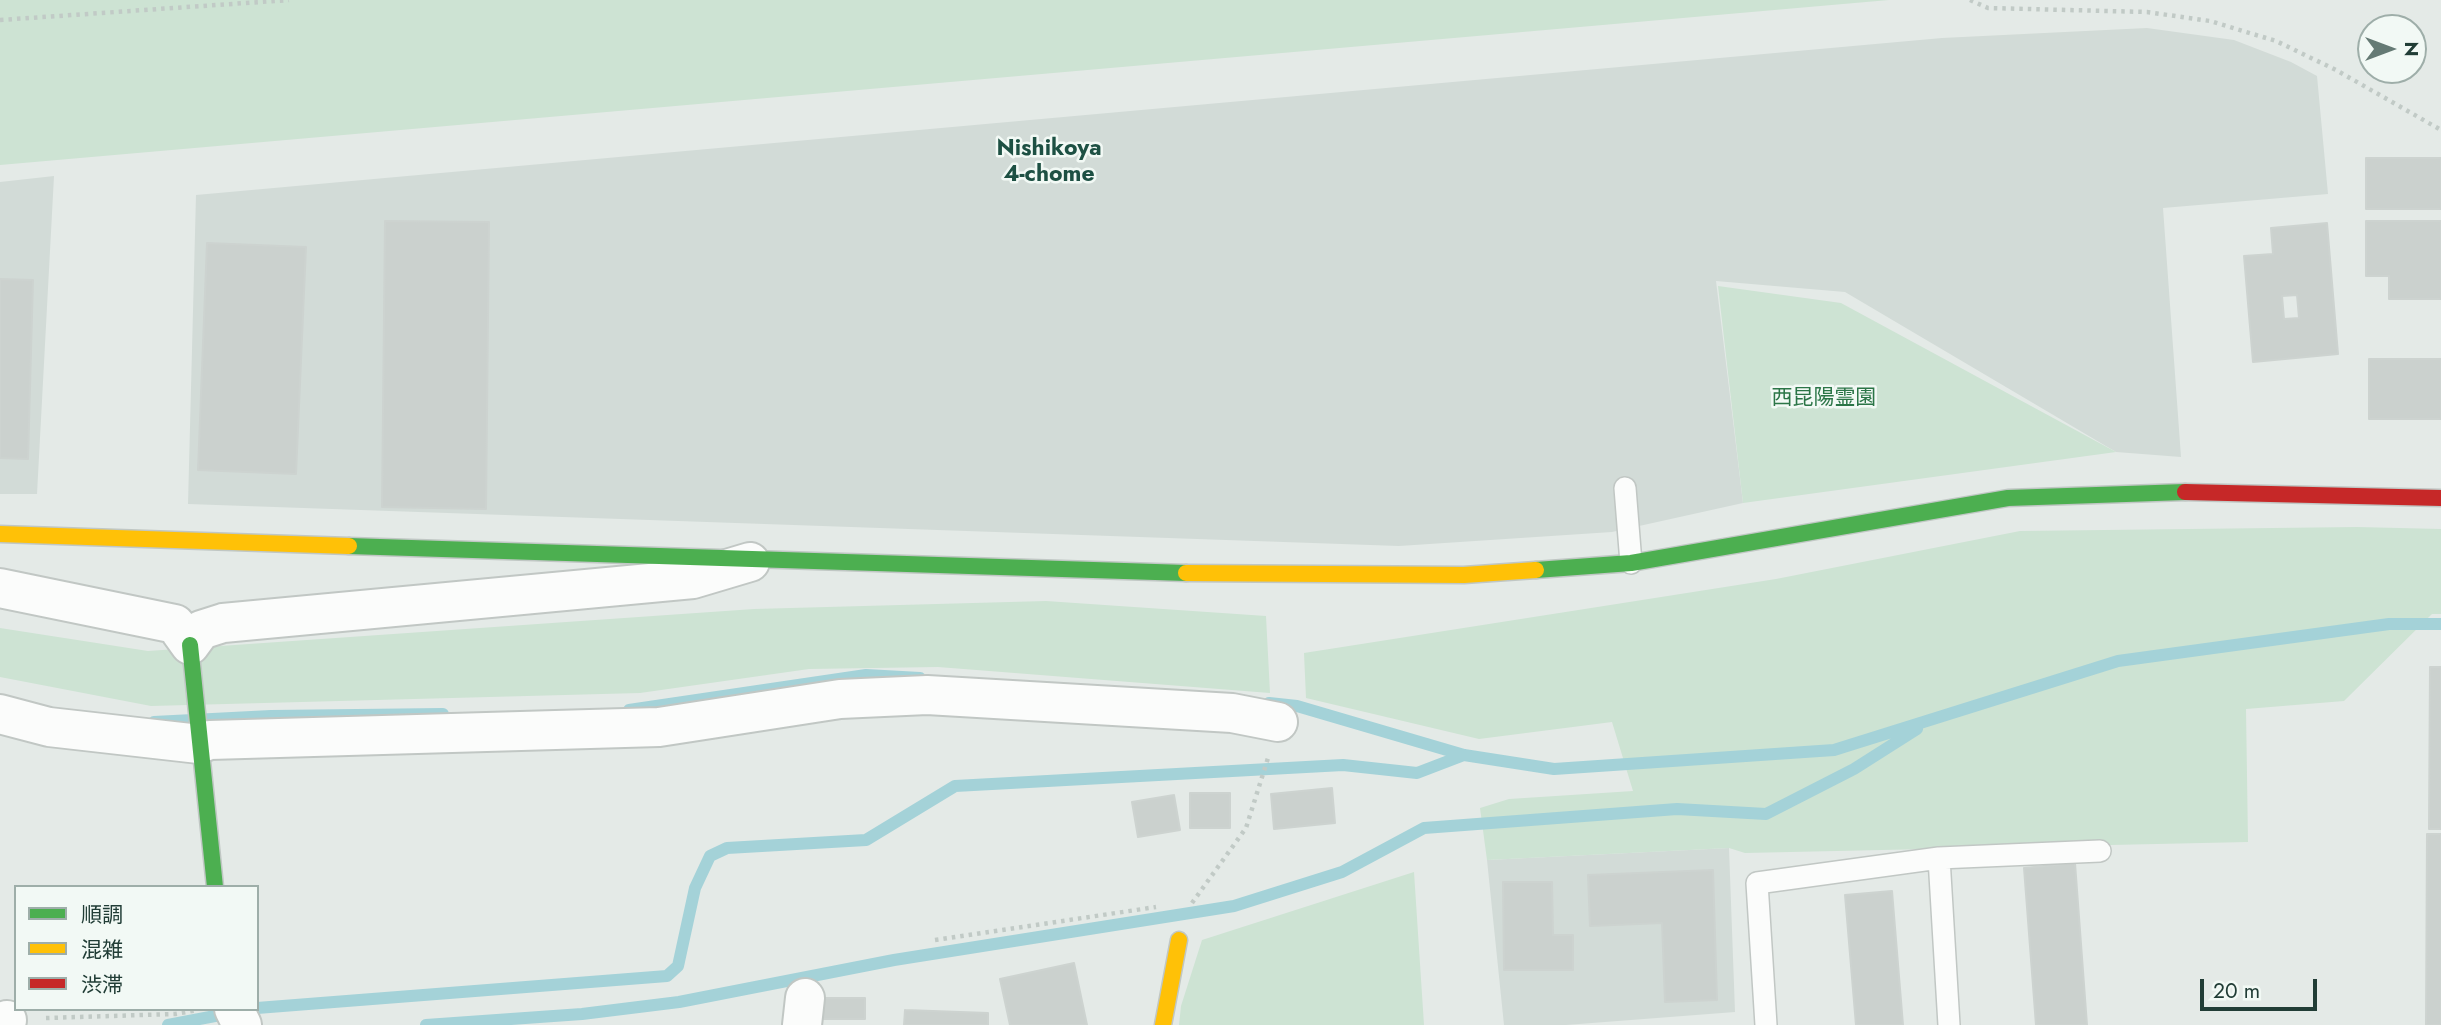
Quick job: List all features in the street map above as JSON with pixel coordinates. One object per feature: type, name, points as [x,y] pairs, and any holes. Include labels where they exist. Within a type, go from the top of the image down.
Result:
[{"type":"street","points":[[0,534],[1271,576],[1464,575],[1631,563],[2008,498],[2207,491],[2441,498]]},
{"type":"street","points":[[190,646],[201,630],[223,623],[693,579],[760,560]]},
{"type":"street","points":[[0,588],[175,624],[190,646],[215,885]]},
{"type":"street","points":[[0,714],[49,727],[199,741],[659,727],[840,699],[927,695],[1232,713],[1273,739]]},
{"type":"street","points":[[1163,1025],[1180,940]]},
{"type":"lane","points":[[1625,488],[1631,563]]},
{"type":"lane","points":[[1766,1025],[1757,883],[1939,858],[2100,851]]},
{"type":"lane","points":[[1939,858],[1949,1025]]},
{"type":"path","points":[[0,20],[289,0]]},
{"type":"path","points":[[1970,0],[1988,8],[2147,12],[2210,21],[2276,41],[2336,70],[2441,131]]},
{"type":"path","points":[[1191,905],[1246,828],[1273,739]]},
{"type":"path","points":[[1182,901],[1194,898]]},
{"type":"path","points":[[935,940],[1158,907]]},
{"type":"path","points":[[6,1022],[191,1011]]},
{"type":"shaded area","points":[[2147,28],[2234,40],[2291,62],[2317,76],[2328,194],[2163,208],[2181,457],[2116,452],[1845,292],[1716,281],[1743,503],[1612,532],[1399,546],[188,504],[196,195],[1942,38]]},
{"type":"shaded area","points":[[54,176],[37,494],[0,494],[0,182]]},
{"type":"shaded area","points":[[1729,848],[1735,1012],[1566,1025],[1504,1025],[1487,860]]},
{"type":"green space","points":[[0,0],[1889,0],[0,165]]},
{"type":"green space","name":"西昆陽霊園","points":[[1718,286],[1841,303],[2116,452],[1743,503]]},
{"type":"green space","points":[[2357,527],[2441,529],[2441,614],[2432,614],[2344,701],[2246,709],[2248,842],[1745,853],[1729,848],[1487,860],[1480,808],[1509,799],[1633,791],[1612,722],[1479,739],[1306,698],[1304,653],[1776,579],[2020,531]]},
{"type":"green space","points":[[1046,601],[1266,616],[1270,693],[938,667],[809,669],[640,693],[151,706],[0,677],[0,628],[148,651],[754,609]]},
{"type":"green space","points":[[1414,872],[1424,1025],[1179,1025],[1181,1006],[1202,940]]},
{"type":"building","points":[[2366,158],[2441,158],[2441,209],[2366,209]]},
{"type":"building","points":[[385,221],[489,222],[486,509],[382,507]]},
{"type":"building","points":[[2366,221],[2441,221],[2441,299],[2389,299],[2389,276],[2366,276]]},
{"type":"building","points":[[2327,223],[2338,354],[2253,362],[2244,256],[2273,254],[2271,228]],"holes":[[[2297,295],[2299,318],[2284,319],[2282,296]]]},
{"type":"building","points":[[207,243],[306,247],[296,474],[198,470]]},
{"type":"building","points":[[0,279],[33,280],[28,459],[0,458]]},
{"type":"building","points":[[2369,359],[2441,359],[2441,419],[2369,419]]},
{"type":"building","points":[[2430,667],[2441,667],[2441,829],[2429,829]]},
{"type":"building","points":[[1332,788],[1335,823],[1274,829],[1271,794]]},
{"type":"building","points":[[1190,793],[1230,793],[1230,828],[1190,828]]},
{"type":"building","points":[[1174,795],[1180,830],[1138,837],[1132,802]]},
{"type":"building","points":[[2427,834],[2441,834],[2441,1025],[2426,1025]]},
{"type":"building","points":[[2075,863],[2087,1025],[2036,1025],[2024,868]]},
{"type":"building","points":[[1713,870],[1717,1000],[1665,1002],[1662,923],[1590,926],[1588,875]]},
{"type":"building","points":[[1503,882],[1552,882],[1553,935],[1573,935],[1573,970],[1504,970]]},
{"type":"building","points":[[1892,891],[1903,1025],[1856,1025],[1845,895]]},
{"type":"building","points":[[1074,963],[1087,1025],[1010,1025],[1000,979]]},
{"type":"building","points":[[822,998],[865,998],[865,1019],[822,1019]]},
{"type":"building","points":[[905,1010],[988,1013],[988,1025],[904,1025]]},
{"type":"waterway","points":[[1269,703],[1297,706],[1464,755],[1554,769],[1834,750],[2118,661],[2389,624],[2441,624]]},
{"type":"waterway","points":[[629,710],[866,675],[920,678]]},
{"type":"waterway","points":[[154,722],[271,716],[443,714]]},
{"type":"waterway","points":[[426,1025],[582,1014],[679,1002],[894,960],[1234,906],[1342,872],[1424,828],[1677,809],[1766,814],[1854,769],[1917,729]]},
{"type":"waterway","points":[[259,1008],[667,976],[678,966],[695,888],[710,856],[727,848],[866,840],[955,786],[1343,765],[1417,773],[1464,755]]},
{"type":"waterway","points":[[168,1025],[231,1013]]},
{"type":"traffic: fast","points":[[1536,570],[1631,563],[2008,498],[2185,492]]},
{"type":"traffic: fast","points":[[349,546],[1186,573]]},
{"type":"traffic: fast","points":[[190,645],[215,885]]},
{"type":"traffic: slow","points":[[0,534],[349,546]]},
{"type":"traffic: slow","points":[[1186,573],[1464,575],[1536,570]]},
{"type":"traffic: slow","points":[[1163,1025],[1179,940]]},
{"type":"traffic: jam","points":[[2185,492],[2441,498]]},
{"type":"district","name":"Nishikoya 4-chome","points":[[1049,162]]}]
